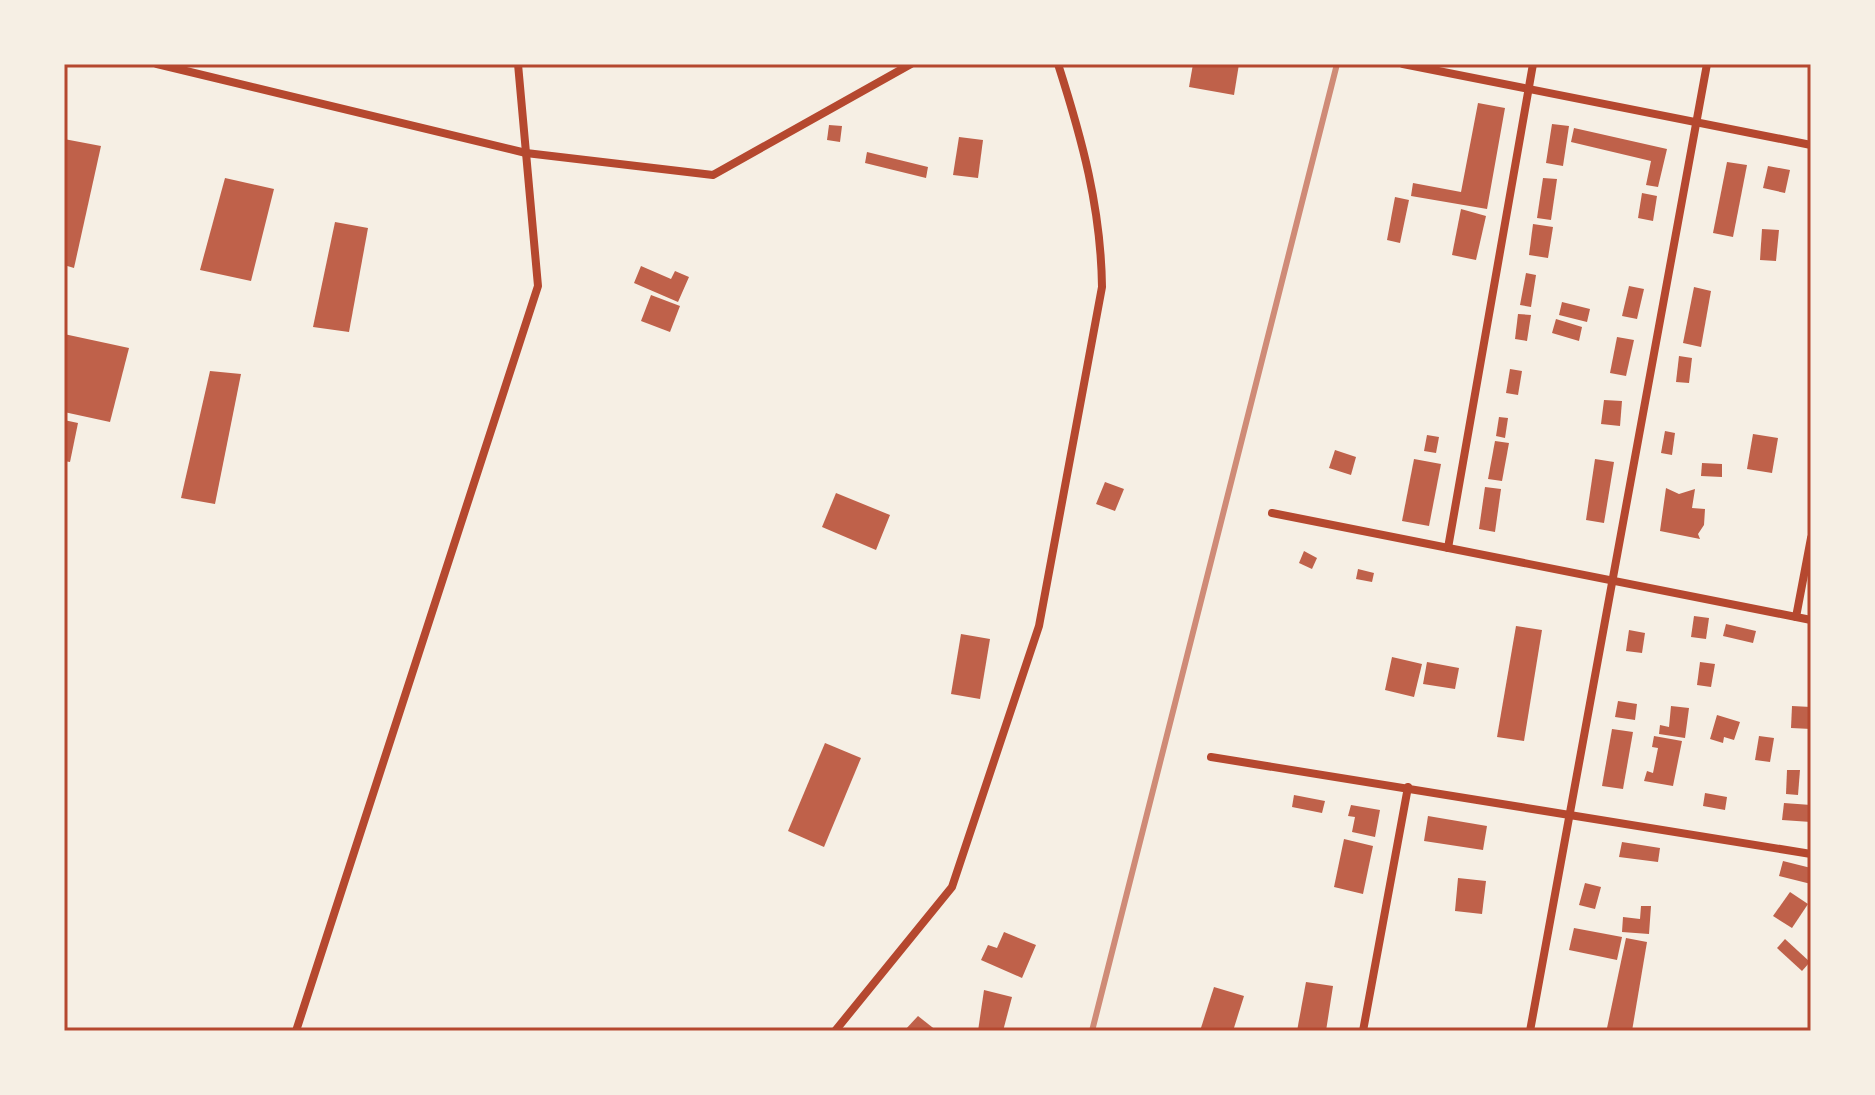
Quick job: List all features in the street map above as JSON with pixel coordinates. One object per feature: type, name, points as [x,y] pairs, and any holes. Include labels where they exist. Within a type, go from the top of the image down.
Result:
[{"type":"street","points":[[157,64],[526,153],[713,175],[753,149],[911,64]]},
{"type":"street","points":[[296,1031],[538,286],[518,64]]},
{"type":"street","points":[[835,1031],[952,887],[1039,626],[1102,287],[1102,247],[1088,160],[1058,64]]},
{"type":"street","points":[[1403,64],[1811,145]]},
{"type":"street","points":[[1448,548],[1533,64]]},
{"type":"street","points":[[1530,1031],[1707,64]]},
{"type":"street","points":[[1272,513],[1811,620]]},
{"type":"street","points":[[1796,617],[1811,538]]},
{"type":"street","points":[[1211,757],[1570,812],[1811,854]]},
{"type":"street","points":[[1363,1031],[1408,787]]},
{"type":"building","points":[[1193,64],[1239,64],[1234,95],[1189,87]]},
{"type":"building","points":[[1478,103],[1505,108],[1487,209],[1411,196],[1413,183],[1461,192]]},
{"type":"building","points":[[1552,124],[1569,126],[1563,166],[1546,163]]},
{"type":"building","points":[[829,125],[842,126],[840,142],[827,140]]},
{"type":"building","points":[[1574,128],[1667,149],[1658,187],[1646,185],[1651,161],[1571,142]]},
{"type":"building","points":[[959,137],[983,140],[978,178],[953,175]]},
{"type":"building","points":[[64,139],[101,146],[74,268],[64,265]]},
{"type":"building","points":[[867,152],[928,167],[926,178],[865,163]]},
{"type":"building","points":[[1727,162],[1747,165],[1733,237],[1713,233]]},
{"type":"building","points":[[1768,166],[1790,170],[1785,193],[1763,188]]},
{"type":"building","points":[[225,178],[274,189],[251,281],[200,270]]},
{"type":"building","points":[[1543,178],[1557,179],[1551,220],[1537,218]]},
{"type":"building","points":[[1642,193],[1657,196],[1653,221],[1638,218]]},
{"type":"building","points":[[1395,197],[1409,200],[1400,243],[1387,240]]},
{"type":"building","points":[[1461,209],[1486,216],[1476,260],[1452,255]]},
{"type":"building","points":[[335,222],[368,228],[349,332],[313,327]]},
{"type":"building","points":[[1533,224],[1553,227],[1548,258],[1529,255]]},
{"type":"building","points":[[1762,229],[1779,230],[1776,261],[1760,260]]},
{"type":"building","points":[[641,266],[671,279],[675,271],[689,277],[678,302],[634,283]]},
{"type":"building","points":[[1526,273],[1536,275],[1531,307],[1520,305]]},
{"type":"building","points":[[1629,286],[1644,289],[1637,319],[1622,316]]},
{"type":"building","points":[[1694,287],[1711,291],[1701,347],[1683,343]]},
{"type":"building","points":[[651,295],[680,306],[670,332],[641,321]]},
{"type":"building","points":[[1562,302],[1590,309],[1587,322],[1559,315]]},
{"type":"building","points":[[1518,314],[1531,315],[1527,341],[1515,339]]},
{"type":"building","points":[[1556,319],[1582,327],[1579,341],[1552,333]]},
{"type":"building","points":[[64,334],[129,348],[110,422],[64,412]]},
{"type":"building","points":[[1617,337],[1634,340],[1626,376],[1610,373]]},
{"type":"building","points":[[1679,356],[1692,358],[1689,383],[1676,382]]},
{"type":"building","points":[[1510,369],[1522,371],[1518,395],[1506,393]]},
{"type":"building","points":[[210,371],[241,374],[215,504],[181,498]]},
{"type":"building","points":[[1604,400],[1622,401],[1620,426],[1601,424]]},
{"type":"building","points":[[1499,417],[1508,418],[1505,438],[1496,436]]},
{"type":"building","points":[[64,420],[78,423],[70,462],[64,461]]},
{"type":"building","points":[[1665,431],[1675,433],[1672,455],[1661,453]]},
{"type":"building","points":[[1753,434],[1778,438],[1772,473],[1747,469]]},
{"type":"building","points":[[1427,435],[1439,437],[1436,453],[1424,451]]},
{"type":"building","points":[[1495,441],[1509,443],[1502,481],[1488,479]]},
{"type":"building","points":[[1335,450],[1356,457],[1351,475],[1329,468]]},
{"type":"building","points":[[1414,459],[1441,464],[1429,526],[1402,521]]},
{"type":"building","points":[[1595,459],[1614,462],[1604,523],[1586,520]]},
{"type":"building","points":[[1702,463],[1722,464],[1722,477],[1701,476]]},
{"type":"building","points":[[1105,482],[1124,489],[1115,511],[1096,504]]},
{"type":"building","points":[[1485,487],[1501,489],[1495,532],[1479,529]]},
{"type":"building","points":[[1666,488],[1679,494],[1695,489],[1692,508],[1705,509],[1704,525],[1698,534],[1700,539],[1660,531]]},
{"type":"building","points":[[836,493],[890,515],[876,550],[822,527]]},
{"type":"building","points":[[1304,551],[1317,558],[1312,569],[1299,563]]},
{"type":"building","points":[[1358,569],[1374,573],[1372,582],[1356,579]]},
{"type":"building","points":[[1694,616],[1709,618],[1706,639],[1691,637]]},
{"type":"building","points":[[1726,624],[1756,631],[1753,643],[1723,636]]},
{"type":"building","points":[[1516,626],[1542,630],[1524,741],[1497,737]]},
{"type":"building","points":[[1629,630],[1645,633],[1642,653],[1626,651]]},
{"type":"building","points":[[961,634],[990,639],[980,699],[951,694]]},
{"type":"building","points":[[1392,657],[1422,664],[1414,697],[1385,690]]},
{"type":"building","points":[[1427,662],[1459,668],[1455,689],[1423,684]]},
{"type":"building","points":[[1700,662],[1715,664],[1711,687],[1697,685]]},
{"type":"building","points":[[1618,701],[1637,704],[1635,720],[1615,717]]},
{"type":"building","points":[[1671,706],[1689,708],[1685,738],[1659,734],[1660,725],[1669,727]]},
{"type":"building","points":[[1792,706],[1811,707],[1811,729],[1791,728]]},
{"type":"building","points":[[1717,715],[1740,722],[1734,740],[1724,737],[1723,743],[1710,739]]},
{"type":"building","points":[[1612,729],[1633,732],[1623,789],[1602,786]]},
{"type":"building","points":[[1654,736],[1682,741],[1673,786],[1644,781],[1647,771],[1653,773],[1658,748],[1652,747]]},
{"type":"building","points":[[1759,736],[1774,738],[1770,762],[1755,760]]},
{"type":"building","points":[[825,743],[861,758],[824,847],[788,831]]},
{"type":"building","points":[[1787,770],[1800,770],[1798,795],[1786,794]]},
{"type":"building","points":[[1705,793],[1727,797],[1725,810],[1703,806]]},
{"type":"building","points":[[1294,795],[1325,801],[1322,813],[1292,807]]},
{"type":"building","points":[[1784,803],[1811,805],[1811,822],[1782,820]]},
{"type":"building","points":[[1351,805],[1380,810],[1375,837],[1352,832],[1355,817],[1348,816]]},
{"type":"building","points":[[1428,816],[1487,826],[1483,850],[1424,841]]},
{"type":"building","points":[[1344,839],[1373,846],[1363,894],[1334,887]]},
{"type":"building","points":[[1622,842],[1660,848],[1658,862],[1619,857]]},
{"type":"building","points":[[1783,861],[1811,868],[1811,884],[1779,876]]},
{"type":"building","points":[[1458,878],[1486,881],[1482,914],[1455,911]]},
{"type":"building","points":[[1585,883],[1601,887],[1595,909],[1579,905]]},
{"type":"building","points":[[1790,892],[1808,904],[1792,928],[1773,916]]},
{"type":"building","points":[[1641,906],[1651,906],[1649,934],[1622,932],[1623,917],[1640,919]]},
{"type":"building","points":[[1574,928],[1622,937],[1617,960],[1569,950]]},
{"type":"building","points":[[1004,932],[1036,945],[1022,978],[981,960],[988,945],[997,948]]},
{"type":"building","points":[[1626,938],[1647,942],[1632,1031],[1607,1028]]},
{"type":"building","points":[[1785,939],[1810,962],[1802,971],[1777,948]]},
{"type":"building","points":[[1306,982],[1333,986],[1326,1031],[1297,1031]]},
{"type":"building","points":[[1214,987],[1244,996],[1233,1031],[1200,1031]]},
{"type":"building","points":[[984,990],[1012,997],[1003,1031],[978,1031]]},
{"type":"building","points":[[918,1016],[937,1031],[904,1031]]},
{"type":"railway","points":[[1092,1031],[1337,64]]}]
